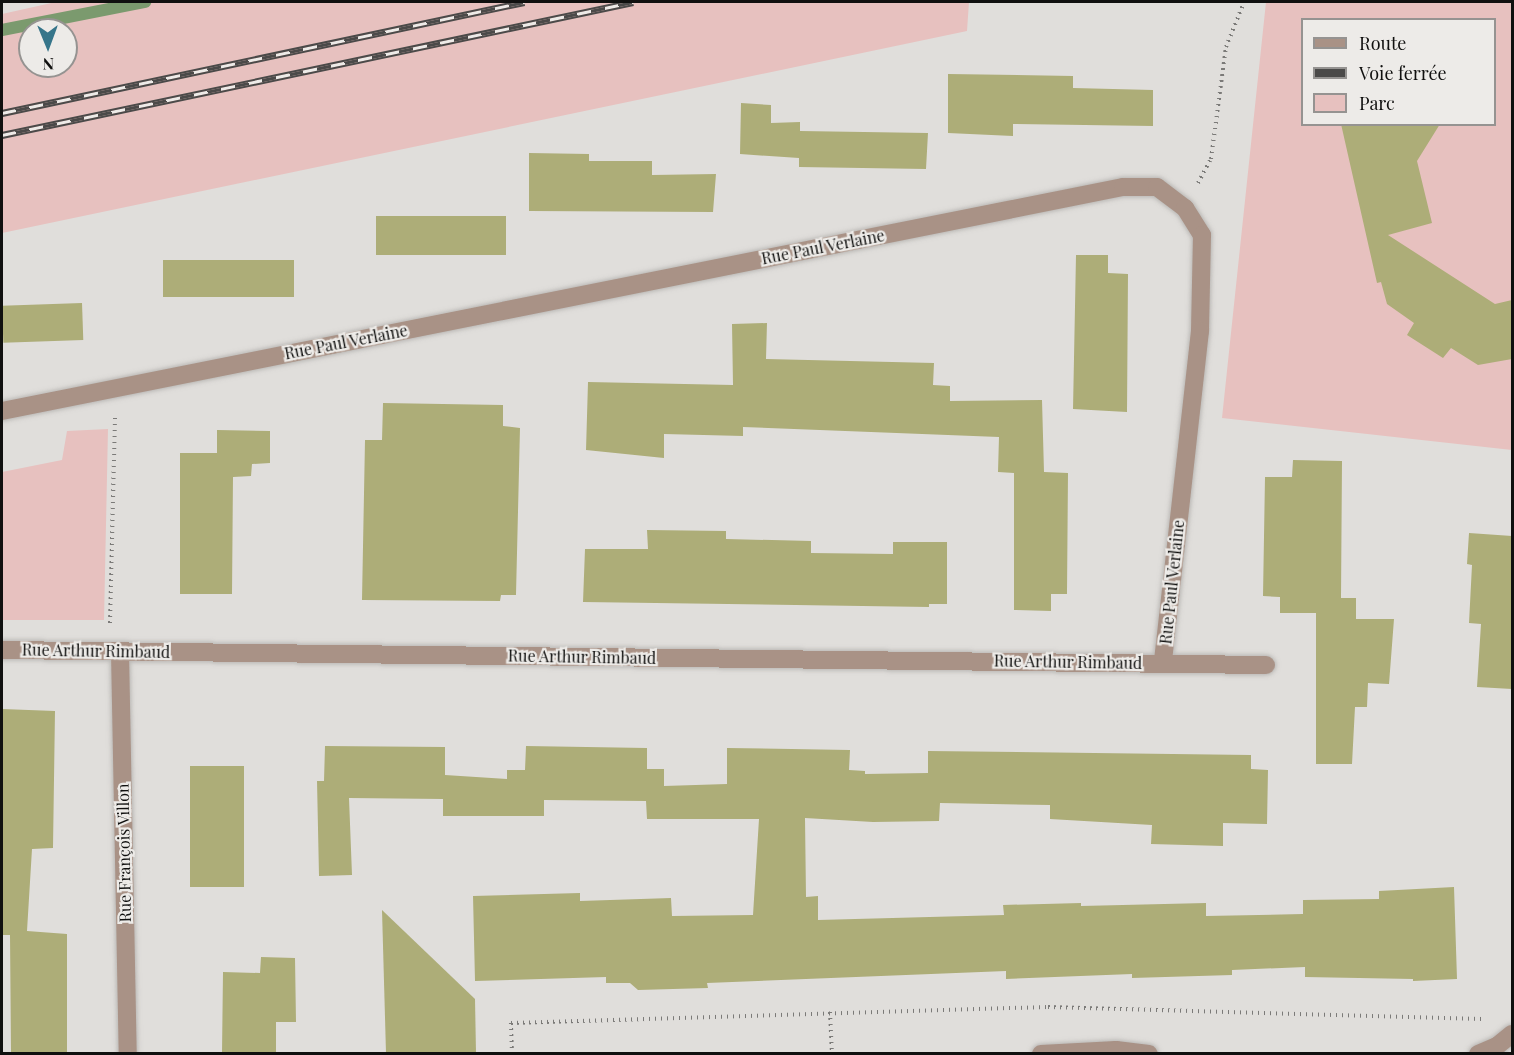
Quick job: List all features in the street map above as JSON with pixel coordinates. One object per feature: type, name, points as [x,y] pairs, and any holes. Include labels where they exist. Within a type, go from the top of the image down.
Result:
[{"type":"street","name":"Rue Paul Verlaine","points":[[2,411],[1123,187],[1158,187],[1185,208],[1202,235],[1200,332],[1163,663]]},
{"type":"street","name":"Rue Arthur Rimbaud","points":[[2,650],[1266,665]]},
{"type":"street","name":"Rue François Villon","points":[[120,652],[128,1053]]},
{"type":"street","points":[[1478,1053],[1497,1046],[1512,1034]]},
{"type":"street","points":[[1041,1053],[1116,1050],[1149,1053]]},
{"type":"path","points":[[1185,208],[1211,159],[1226,46],[1244,2]]},
{"type":"path","points":[[89,651],[87,629],[110,622],[114,418],[132,412],[126,386]]},
{"type":"path","points":[[513,1053],[511,1023],[1048,1007],[1481,1018],[1497,1046]]},
{"type":"path","points":[[830,1012],[832,1053]]},
{"type":"green space","points":[[56,2],[969,2],[967,31],[2,233],[2,14]]},
{"type":"green space","points":[[1266,2],[1512,2],[1512,450],[1222,418]]},
{"type":"green space","points":[[108,429],[104,620],[2,620],[2,472],[62,460],[67,431]]},
{"type":"building","points":[[948,74],[1073,76],[1073,88],[1153,90],[1153,126],[1013,124],[1013,136],[948,133]]},
{"type":"building","points":[[741,103],[771,105],[771,123],[800,122],[800,131],[928,133],[926,169],[799,167],[799,158],[740,154]]},
{"type":"building","points":[[1341,126],[1439,126],[1417,161],[1432,223],[1388,235],[1495,304],[1512,300],[1512,359],[1478,365],[1451,348],[1443,358],[1407,335],[1414,323],[1387,304],[1381,282],[1377,283]]},
{"type":"building","points":[[529,153],[589,154],[589,161],[652,161],[652,175],[716,174],[713,212],[529,211]]},
{"type":"building","points":[[376,216],[506,216],[506,255],[376,255]]},
{"type":"building","points":[[1076,255],[1108,255],[1108,273],[1128,274],[1127,412],[1073,409]]},
{"type":"building","points":[[163,260],[294,260],[294,297],[163,297]]},
{"type":"building","points":[[82,303],[83,340],[3,343],[2,306]]},
{"type":"building","points":[[767,323],[766,359],[934,363],[933,385],[950,386],[950,401],[1042,400],[1044,472],[1068,473],[1067,594],[1051,594],[1051,611],[1014,610],[1014,473],[998,472],[999,437],[743,427],[743,436],[664,434],[664,458],[586,450],[588,382],[733,385],[732,324]]},
{"type":"building","points":[[383,403],[503,405],[503,426],[520,428],[516,595],[501,595],[500,601],[362,600],[365,440],[382,440]]},
{"type":"building","points":[[217,430],[270,431],[270,463],[252,464],[251,476],[233,477],[232,594],[180,594],[180,453],[217,453]]},
{"type":"building","points":[[1293,460],[1342,461],[1341,598],[1356,598],[1356,619],[1394,619],[1389,684],[1368,683],[1367,707],[1355,707],[1352,764],[1316,764],[1316,613],[1280,613],[1280,597],[1263,596],[1265,477],[1292,477]]},
{"type":"building","points":[[647,530],[726,531],[726,539],[811,541],[811,553],[893,554],[893,542],[947,542],[947,604],[929,604],[929,607],[583,602],[585,549],[648,549]]},
{"type":"building","points":[[1469,533],[1512,536],[1512,689],[1477,687],[1481,624],[1469,623],[1472,565],[1467,564]]},
{"type":"building","points":[[2,709],[55,711],[53,848],[32,849],[27,931],[67,934],[67,1053],[11,1053],[10,935],[2,935]]},
{"type":"building","points":[[325,746],[445,747],[445,775],[507,779],[507,770],[525,770],[526,746],[647,748],[647,769],[664,769],[664,786],[727,784],[727,748],[850,750],[849,770],[865,771],[865,774],[928,773],[928,751],[1251,755],[1251,769],[1268,770],[1267,824],[1223,823],[1223,846],[1151,844],[1152,825],[1050,819],[1050,805],[940,803],[939,821],[873,822],[805,818],[806,897],[818,896],[818,920],[1004,915],[1003,905],[1081,903],[1081,906],[1206,903],[1206,916],[1303,914],[1303,900],[1379,899],[1379,891],[1454,887],[1457,979],[1413,981],[1413,979],[1305,977],[1305,967],[1232,970],[1232,975],[1132,978],[1132,974],[1006,979],[1006,971],[707,983],[708,988],[638,990],[630,983],[606,983],[606,977],[475,981],[473,896],[580,893],[580,901],[671,898],[672,916],[753,915],[759,819],[647,819],[646,801],[544,800],[544,816],[443,816],[443,799],[349,798],[352,875],[319,876],[317,781],[324,781]]},
{"type":"building","points":[[190,766],[244,766],[244,887],[190,887]]},
{"type":"building","points":[[382,910],[475,999],[476,1053],[386,1053]]},
{"type":"building","points":[[261,957],[295,958],[296,1022],[276,1022],[276,1053],[222,1053],[223,972],[260,973]]},
{"type":"waterway","points":[[2,30],[145,2]]},
{"type":"railway","points":[[2,113],[524,2]]},
{"type":"railway","points":[[2,135],[633,2]]}]
